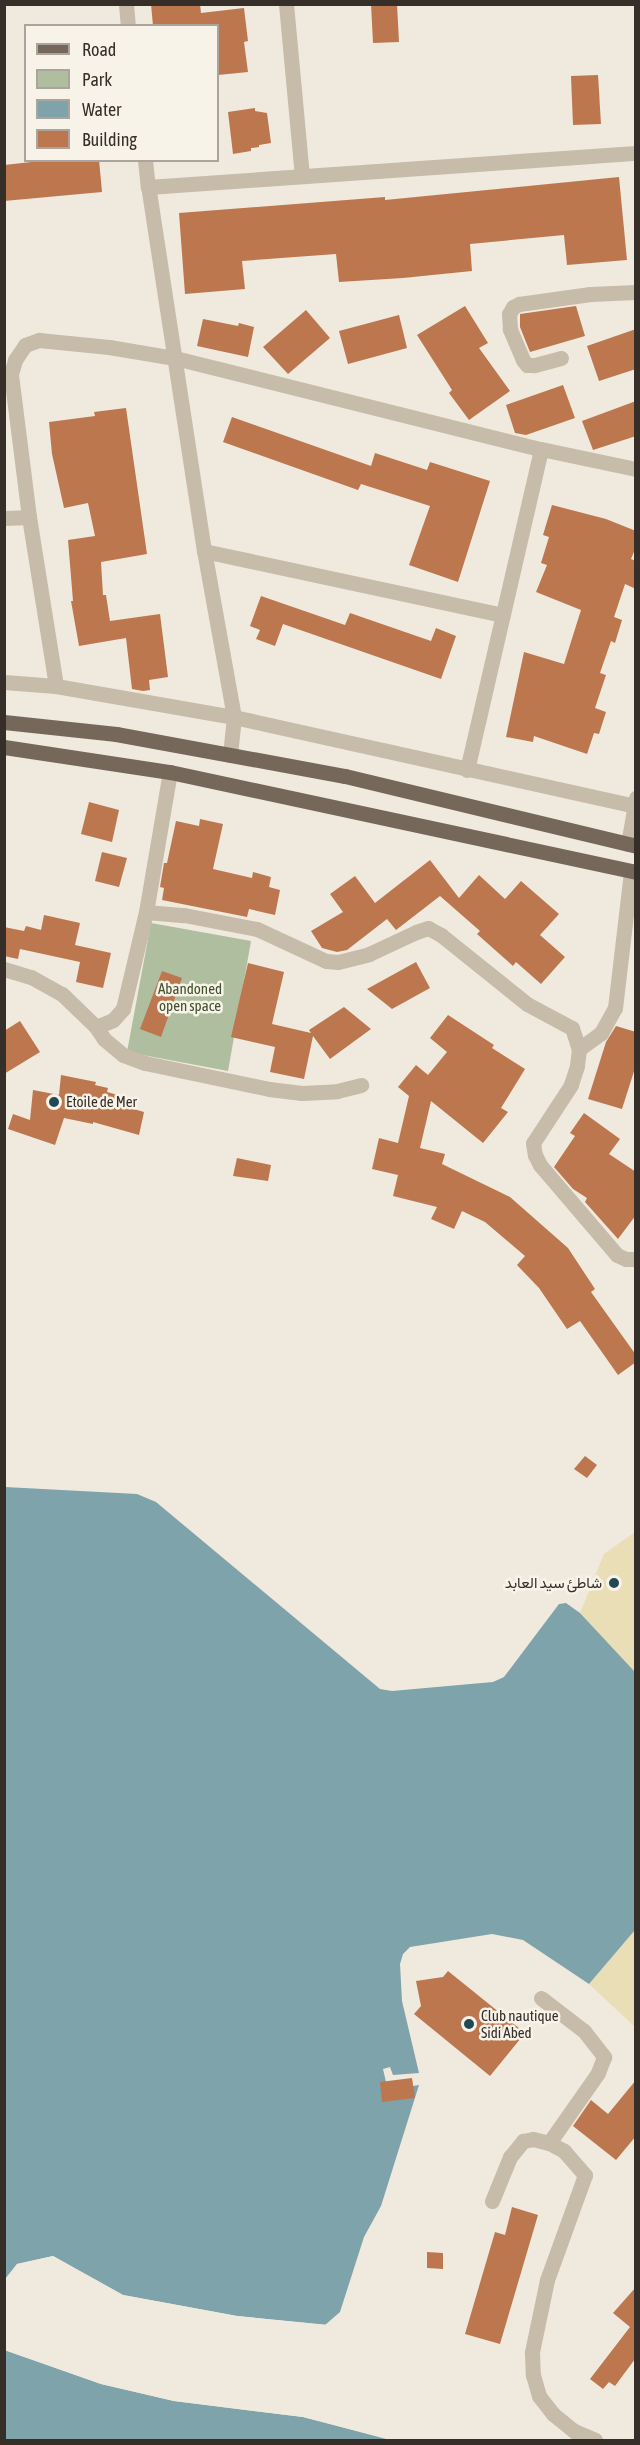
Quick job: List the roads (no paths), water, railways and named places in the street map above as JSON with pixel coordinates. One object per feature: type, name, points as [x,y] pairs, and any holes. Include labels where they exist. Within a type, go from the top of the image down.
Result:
[{"type":"main road","points":[[4,723],[116,734],[345,776],[632,845]]},
{"type":"main road","points":[[4,747],[170,772],[633,871]]},
{"type":"street","points":[[126,4],[128,24]]},
{"type":"street","points":[[286,4],[302,175]]},
{"type":"street","points":[[148,187],[636,153]]},
{"type":"street","points":[[145,162],[204,550],[234,717],[230,755]]},
{"type":"street","points":[[561,358],[527,365],[510,328],[509,314],[513,307],[519,304],[590,294],[636,292]]},
{"type":"street","points":[[56,686],[28,517],[11,375],[15,360],[25,345],[39,340],[57,340],[175,358],[542,450],[636,469]]},
{"type":"street","points":[[467,770],[542,450]]},
{"type":"street","points":[[4,518],[28,517]]},
{"type":"street","points":[[204,550],[502,615]]},
{"type":"street","points":[[4,682],[56,686],[234,717],[467,770],[635,802],[632,845]]},
{"type":"street","points":[[96,1027],[113,1020],[123,1009],[146,912],[170,772]]},
{"type":"street","points":[[579,1049],[601,1033],[615,1008],[633,871]]},
{"type":"street","points":[[146,912],[184,915],[257,929],[326,961],[338,962],[355,959],[428,928],[441,935],[527,1004],[572,1028],[579,1049],[577,1066],[571,1085],[533,1143],[535,1155],[540,1166],[617,1255],[626,1259],[636,1259]]},
{"type":"street","points":[[4,969],[31,976],[62,994],[96,1027],[104,1039],[123,1055],[145,1063],[268,1089],[302,1093],[337,1091],[361,1085]]},
{"type":"street","points":[[541,1998],[584,2031],[604,2057],[598,2073],[549,2143]]},
{"type":"street","points":[[492,2201],[516,2147],[523,2141],[533,2139],[549,2143],[564,2151],[585,2175],[547,2280],[532,2352],[534,2375],[540,2396],[553,2414],[574,2431],[596,2440]]},
{"type":"water","points":[[5,1487],[137,1494],[156,1502],[380,1689],[392,1691],[493,1682],[504,1677],[559,1604],[566,1603],[580,1613],[635,1672],[635,1930],[589,1984],[523,1940],[492,1934],[410,1947],[403,1954],[400,1964],[402,2001],[419,2073],[419,2085],[381,2206],[364,2237],[340,2312],[325,2325],[237,2316],[123,2295],[53,2256],[17,2264],[5,2279]]},
{"type":"water","points":[[4,2350],[101,2384],[174,2401],[303,2417],[390,2440],[5,2440]]},
{"type":"place","name":"Etoile de Mer","points":[[54,1102]]},
{"type":"place","name":"شاطئ سيد العابد","points":[[614,1583]]},
{"type":"place","name":"Club nautique Sidi Abed","points":[[469,2024]]},
{"type":"park label","name":"Abandoned open space","points":[[190,996]]}]
